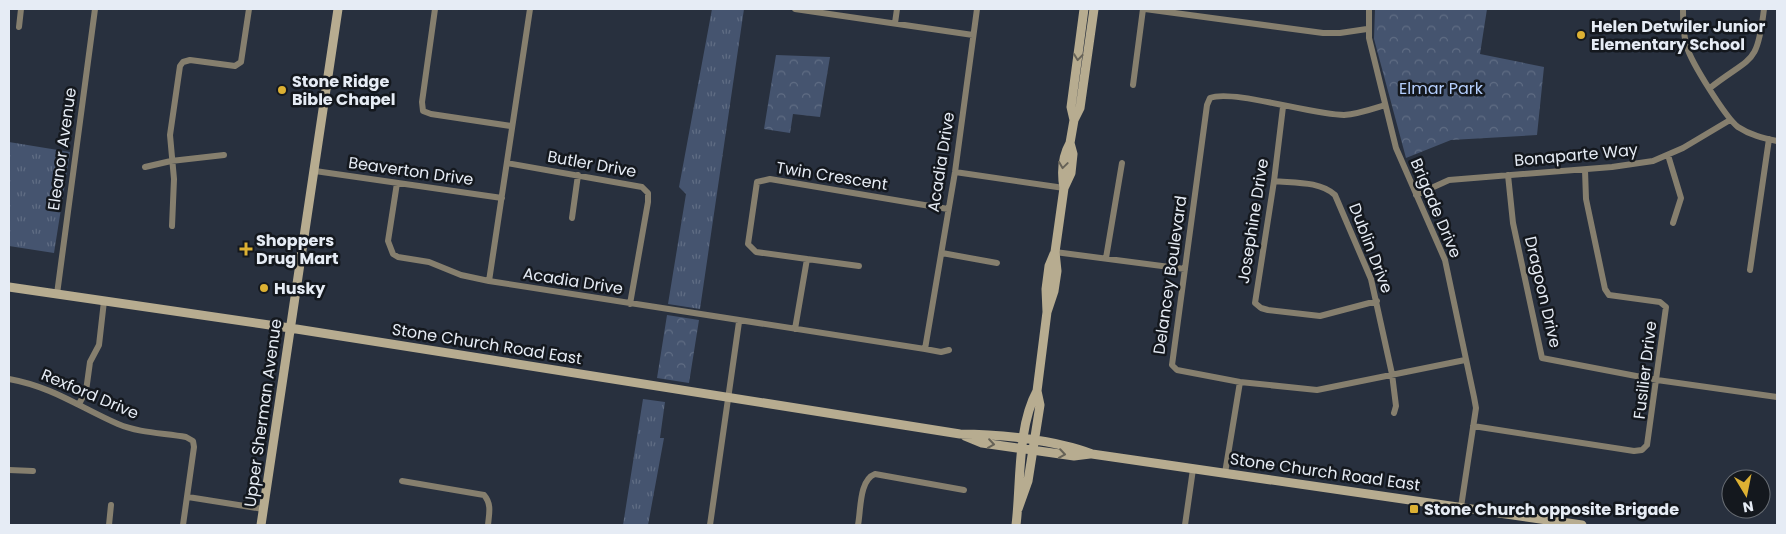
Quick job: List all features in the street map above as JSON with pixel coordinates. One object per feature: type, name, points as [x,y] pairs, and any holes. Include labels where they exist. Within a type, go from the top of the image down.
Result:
[{"type":"main road","name":"Upper Sherman Avenue","points":[[261,525],[290,328],[316,171],[337,9]]},
{"type":"main road","points":[[1074,120],[1071,107],[1084,9]]},
{"type":"main road","points":[[1016,525],[1018,480],[1040,405],[1037,391],[1047,312],[1046,289],[1049,266],[1055,252],[1064,188],[1062,172],[1074,120],[1080,108],[1094,9]]},
{"type":"main road","name":"Stone Church Road East","points":[[9,287],[290,328],[727,396],[960,434],[982,442],[1075,448],[1092,454],[1582,525]]},
{"type":"street","points":[[20,27],[21,9]]},
{"type":"street","name":"Eleanor Avenue","points":[[57,294],[95,9]]},
{"type":"street","points":[[172,226],[174,179],[170,135],[180,66],[183,62],[190,60],[235,66],[241,62],[250,9]]},
{"type":"street","points":[[435,9],[422,102],[423,111],[431,114],[511,126]]},
{"type":"street","points":[[489,281],[530,9]]},
{"type":"street","points":[[795,9],[973,36]]},
{"type":"street","points":[[895,23],[897,9]]},
{"type":"street","name":"Acadia Drive","points":[[925,349],[955,172],[977,9]]},
{"type":"street","points":[[1134,85],[1144,9],[1323,33],[1340,34],[1367,29]]},
{"type":"street","name":"Brigade Drive","points":[[1369,9],[1367,29],[1396,148],[1445,260],[1476,408],[1460,507]]},
{"type":"street","points":[[1683,9],[1687,47],[1698,70],[1730,120],[1747,132],[1777,141]]},
{"type":"street","points":[[1710,88],[1754,55],[1761,39],[1764,9]]},
{"type":"street","name":"Delancey Boulevard","points":[[1385,105],[1343,115],[1283,107],[1224,95],[1210,98],[1206,105],[1172,365],[1177,370],[1240,382],[1317,390],[1465,360]]},
{"type":"street","name":"Josephine Drive","points":[[1283,107],[1274,181],[1255,303],[1261,308],[1268,310],[1320,316],[1377,301]]},
{"type":"street","name":"Bonaparte Way","points":[[1416,194],[1449,180],[1632,165],[1668,155],[1730,120]]},
{"type":"street","points":[[1750,270],[1769,139]]},
{"type":"street","points":[[1668,155],[1681,198],[1674,223]]},
{"type":"street","points":[[145,167],[171,161],[224,156]]},
{"type":"street","points":[[1106,258],[1122,163]]},
{"type":"street","name":"Butler Drive","points":[[507,164],[634,184],[642,187],[648,193],[630,304]]},
{"type":"street","name":"Fusilier Drive","points":[[1473,426],[1634,451],[1642,450],[1647,445],[1650,437],[1666,307],[1660,302],[1609,295],[1605,289],[1586,199],[1585,170]]},
{"type":"street","name":"Beaverton Drive","points":[[316,171],[502,198]]},
{"type":"street","points":[[955,172],[1064,188]]},
{"type":"street","points":[[572,218],[578,175]]},
{"type":"street","name":"Dragoon Drive","points":[[1508,175],[1513,223],[1542,358],[1657,380],[1777,396]]},
{"type":"street","name":"Twin Crescent","points":[[807,259],[756,252],[748,244],[757,182],[762,179],[770,179],[948,208]]},
{"type":"street","name":"Dublin Drive","points":[[1274,181],[1328,188],[1334,195],[1366,265],[1377,301],[1392,374],[1396,406],[1394,413]]},
{"type":"street","name":"Acadia Drive","points":[[397,183],[388,241],[393,254],[398,257],[430,262],[460,275],[489,281],[739,322],[941,352],[949,350]]},
{"type":"street","points":[[1055,252],[1185,269]]},
{"type":"street","points":[[942,253],[997,263]]},
{"type":"street","points":[[795,329],[807,259],[859,266]]},
{"type":"street","points":[[79,404],[86,391],[90,362],[99,345],[104,301]]},
{"type":"street","points":[[710,525],[739,322]]},
{"type":"street","name":"Rexford Drive","points":[[9,379],[32,383],[52,390],[120,424],[138,430],[186,436],[192,441],[194,447],[183,525]]},
{"type":"street","points":[[1225,473],[1240,382]]},
{"type":"street","points":[[1184,525],[1193,469]]},
{"type":"street","points":[[9,470],[33,471]]},
{"type":"street","points":[[858,525],[865,483],[869,476],[875,474],[964,490]]},
{"type":"street","points":[[402,481],[484,495],[488,500],[490,509],[488,525]]},
{"type":"street","points":[[188,496],[264,509]]},
{"type":"street","points":[[109,525],[111,505]]},
{"type":"green space","points":[[712,9],[744,9],[700,309],[668,304],[686,194],[679,187]]},
{"type":"green space","name":"Elmar Park","points":[[1375,9],[1487,9],[1480,54],[1544,67],[1537,135],[1451,140],[1406,158],[1374,39]]},
{"type":"green space","points":[[776,55],[830,57],[820,117],[793,114],[790,133],[764,129]]},
{"type":"green space","points":[[9,142],[70,152],[54,253],[9,246]]},
{"type":"green space","points":[[667,315],[699,320],[689,383],[657,378]]},
{"type":"green space","points":[[643,399],[665,402],[660,438],[664,438],[648,525],[623,525]]},
{"type":"place","name":"Helen Detwiler Junior Elementary School","points":[[1581,35]]},
{"type":"place","name":"Stone Ridge Bible Chapel","points":[[282,90]]},
{"type":"place","name":"Shoppers Drug Mart","points":[[246,249]]},
{"type":"place","name":"Husky","points":[[264,288]]},
{"type":"place","name":"Stone Church opposite Brigade","points":[[1414,509]]}]
